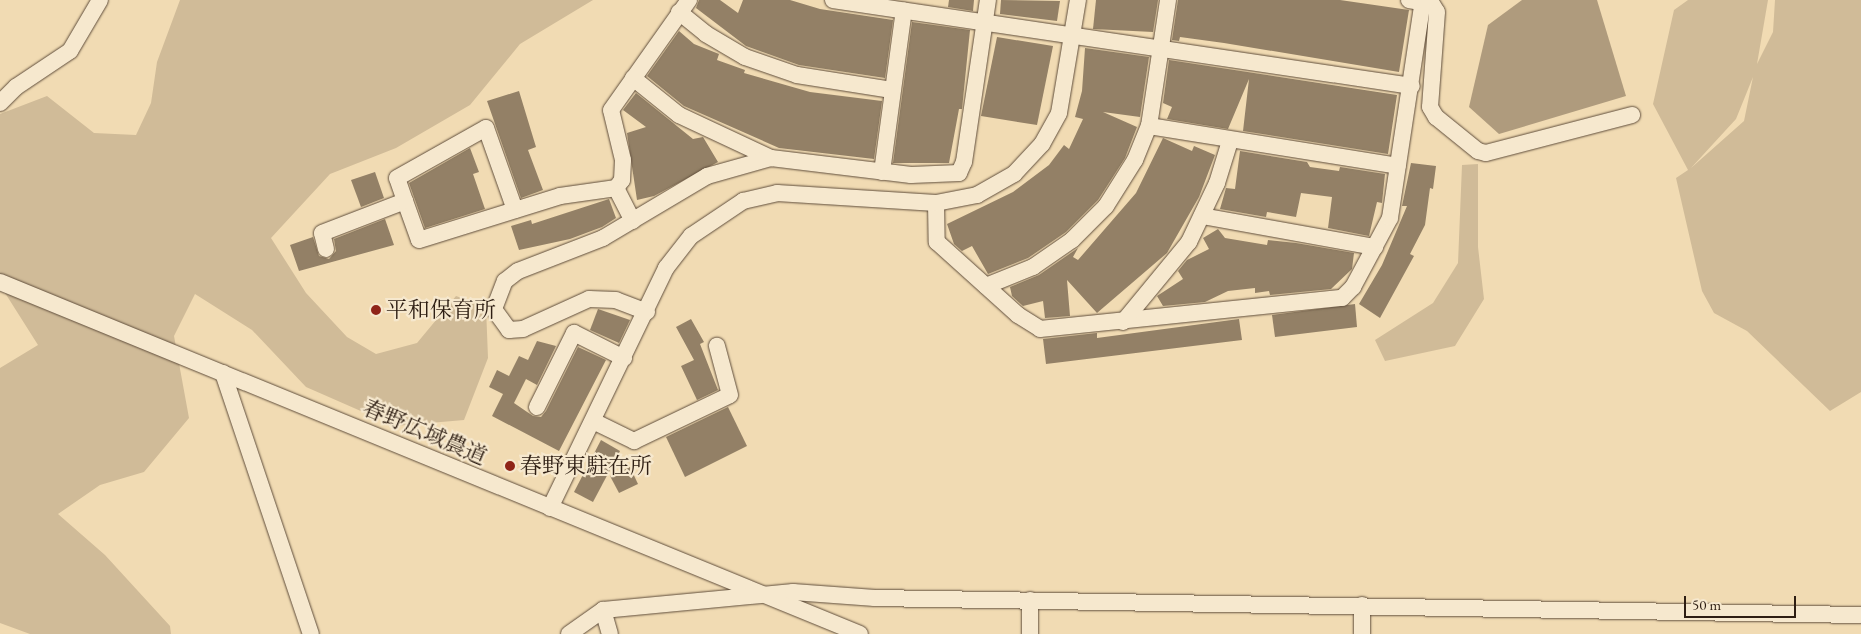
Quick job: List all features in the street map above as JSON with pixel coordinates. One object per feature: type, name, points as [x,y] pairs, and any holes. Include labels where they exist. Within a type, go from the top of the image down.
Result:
[{"type":"street","points":[[0,103],[16,87],[70,51],[100,0]]},
{"type":"street","points":[[833,0],[985,21],[1072,36],[1160,47],[1412,86]]},
{"type":"street","points":[[633,78],[679,115],[771,158],[882,172],[959,173],[964,162],[988,0]]},
{"type":"street","points":[[550,508],[647,312],[666,268],[690,236],[743,201],[777,193],[936,203],[978,195],[1014,174],[1042,144],[1059,113],[1078,0]]},
{"type":"street","points":[[986,286],[1033,267],[1072,240],[1106,206],[1135,160],[1149,126],[1168,0]]},
{"type":"street","points":[[936,203],[937,242],[986,286],[1040,329],[1123,322],[1342,298],[1353,287],[1390,218],[1412,86],[1418,1],[1432,4],[1437,12],[1430,107],[1436,117],[1478,151],[1486,153],[1632,115]]},
{"type":"street","points":[[515,210],[486,128],[397,178],[419,240],[560,196],[616,188],[622,180],[623,160],[611,110],[684,6],[706,34],[745,57],[797,75],[892,90]]},
{"type":"street","points":[[882,172],[904,10]]},
{"type":"street","points":[[1149,126],[1398,166]]},
{"type":"street","points":[[1123,322],[1189,242],[1217,183],[1230,140]]},
{"type":"street","points":[[647,312],[616,300],[589,299],[523,329],[508,330],[494,309],[505,281],[518,271],[603,238],[707,176],[771,158]]},
{"type":"street","points":[[616,188],[633,221]]},
{"type":"street","points":[[326,249],[322,234],[405,201]]},
{"type":"street","points":[[1202,216],[1375,246]]},
{"type":"street","name":"春野広域農道","points":[[0,282],[860,634]]},
{"type":"street","points":[[536,407],[574,333],[624,358]]},
{"type":"street","points":[[593,421],[634,441],[730,395],[717,346]]},
{"type":"street","points":[[223,373],[311,634]]},
{"type":"street","points":[[569,634],[603,610],[771,597],[793,592],[1030,600],[1861,615]]},
{"type":"street","points":[[1030,600],[1030,634]]},
{"type":"street","points":[[1362,605],[1362,634]]},
{"type":"street","points":[[603,610],[610,634]]},
{"type":"shaded area","points":[[180,0],[593,0],[520,44],[470,105],[396,148],[330,174],[271,238],[306,293],[347,337],[376,354],[417,343],[456,296],[486,307],[488,358],[464,420],[395,426],[306,387],[252,330],[195,294],[174,336],[189,418],[144,472],[100,485],[58,514],[105,555],[170,626],[171,634],[30,634],[0,623],[0,368],[38,345],[0,285],[0,114],[47,96],[94,133],[136,135],[151,103],[157,62]]},
{"type":"shaded area","points":[[1522,0],[1597,0],[1626,96],[1499,134],[1469,107],[1488,25]]},
{"type":"shaded area","points":[[1688,0],[1768,0],[1757,64],[1773,32],[1775,0],[1861,0],[1861,392],[1830,411],[1747,331],[1714,313],[1702,291],[1676,178],[1688,170],[1653,104],[1674,10]],"holes":[[[1753,77],[1744,121],[1691,168],[1736,119]]]},
{"type":"shaded area","points":[[1478,164],[1478,247],[1484,299],[1455,346],[1385,361],[1375,340],[1433,303],[1458,263],[1462,165]]},
{"type":"building","points":[[699,0],[720,0],[738,13],[743,0],[790,0],[820,9],[893,20],[885,78],[799,65],[746,46],[696,8]]},
{"type":"building","points":[[949,0],[974,0],[973,11],[948,7]]},
{"type":"building","points":[[1001,0],[1060,1],[1057,21],[1000,14]]},
{"type":"building","points":[[1096,0],[1158,0],[1153,32],[1093,29]]},
{"type":"building","points":[[1178,0],[1340,0],[1409,10],[1399,72],[1224,43],[1180,37],[1179,41],[1172,40]]},
{"type":"building","points":[[912,22],[970,30],[962,109],[959,109],[949,163],[893,163]]},
{"type":"building","points":[[679,31],[694,44],[719,54],[717,60],[745,70],[744,73],[810,92],[882,101],[874,159],[779,148],[684,106],[647,76]]},
{"type":"building","points":[[997,37],[1053,46],[1037,125],[981,116]]},
{"type":"building","points":[[1085,48],[1149,57],[1140,117],[1103,112],[1137,127],[1125,158],[1098,200],[1066,232],[1028,258],[988,274],[972,246],[962,251],[954,244],[947,224],[1013,192],[1049,165],[1064,145],[1069,149],[1083,119],[1075,117],[1082,91]]},
{"type":"building","points":[[1169,60],[1397,95],[1388,154],[1243,131],[1249,79],[1228,129],[1167,119],[1172,107],[1163,103]]},
{"type":"building","points":[[519,91],[536,147],[528,150],[543,190],[521,198],[487,101]]},
{"type":"building","points":[[636,93],[693,139],[703,137],[718,162],[654,196],[637,200],[627,133],[646,127],[623,110]]},
{"type":"building","points":[[1163,138],[1192,151],[1194,146],[1215,155],[1199,197],[1167,253],[1097,313],[1067,280],[1070,316],[1045,318],[1043,301],[1023,306],[1012,296],[1010,287],[1039,275],[1078,248],[1073,257],[1078,260],[1136,193]]},
{"type":"building","points":[[470,148],[479,172],[473,174],[485,209],[425,228],[409,183]]},
{"type":"building","points":[[1240,151],[1307,162],[1310,167],[1339,171],[1340,167],[1385,174],[1382,203],[1377,202],[1369,236],[1328,228],[1332,197],[1301,193],[1296,217],[1267,212],[1266,217],[1220,209],[1226,188],[1235,189]]},
{"type":"building","points":[[1411,163],[1436,166],[1433,189],[1430,188],[1425,225],[1410,254],[1414,256],[1380,318],[1359,304],[1382,265],[1407,206],[1402,206]]},
{"type":"building","points":[[375,172],[384,198],[361,207],[351,180]]},
{"type":"building","points":[[609,199],[616,218],[602,227],[570,239],[519,250],[511,226],[531,220],[532,224]]},
{"type":"building","points":[[385,219],[394,245],[299,271],[290,245],[313,237],[319,256],[329,259],[336,251],[334,239]]},
{"type":"building","points":[[1218,229],[1225,238],[1267,245],[1268,240],[1296,243],[1354,253],[1352,269],[1331,289],[1270,295],[1269,291],[1255,293],[1255,288],[1228,291],[1205,302],[1163,306],[1157,296],[1183,279],[1178,271],[1187,260],[1209,249],[1203,238]]},
{"type":"building","points":[[1355,304],[1357,327],[1275,337],[1272,315]]},
{"type":"building","points":[[598,309],[630,320],[619,343],[590,330]]},
{"type":"building","points":[[691,319],[704,342],[700,344],[718,390],[697,400],[681,366],[694,360],[676,327]]},
{"type":"building","points":[[1239,319],[1242,340],[1046,364],[1043,339],[1097,333],[1097,338]]},
{"type":"building","points":[[537,341],[556,346],[537,385],[526,379],[514,403],[533,416],[541,417],[546,411],[578,347],[606,360],[559,451],[492,416],[503,394],[489,387],[497,370],[509,376],[519,356],[528,360]]},
{"type":"building","points":[[728,407],[747,446],[685,477],[666,437]]},
{"type":"building","points":[[601,440],[620,451],[593,502],[574,492]]},
{"type":"building","points":[[630,467],[638,484],[619,493],[610,476]]},
{"type":"place","name":"平和保育所","points":[[376,310]]},
{"type":"place","name":"春野東駐在所","points":[[510,466]]}]
